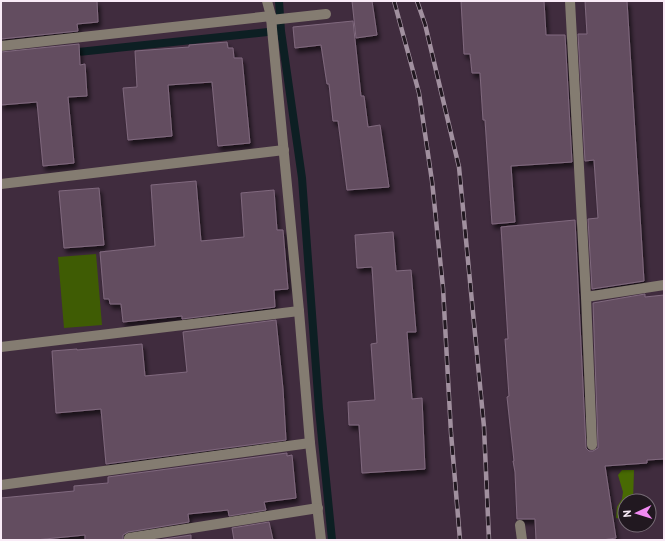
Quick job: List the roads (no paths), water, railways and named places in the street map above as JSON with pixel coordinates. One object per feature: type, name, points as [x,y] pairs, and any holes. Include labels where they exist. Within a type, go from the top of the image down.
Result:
[{"type":"street","points":[[267,1],[275,23],[284,150],[310,443],[321,540]]},
{"type":"street","points":[[570,1],[586,297],[592,445]]},
{"type":"street","points":[[1,46],[275,23],[326,14]]},
{"type":"street","points":[[1,184],[284,150]]},
{"type":"street","points":[[586,297],[664,285]]},
{"type":"street","points":[[1,347],[299,311]]},
{"type":"street","points":[[1,485],[310,443]]},
{"type":"street","points":[[129,538],[318,508]]},
{"type":"street","points":[[520,525],[522,540]]},
{"type":"waterway","points":[[279,1],[281,31],[302,178],[319,409],[332,540]]},
{"type":"waterway","points":[[69,53],[277,31]]},
{"type":"railway","points":[[394,1],[419,93],[432,181],[443,288],[451,433],[460,540]]},
{"type":"railway","points":[[417,1],[425,24],[459,167],[484,427],[489,540]]}]
